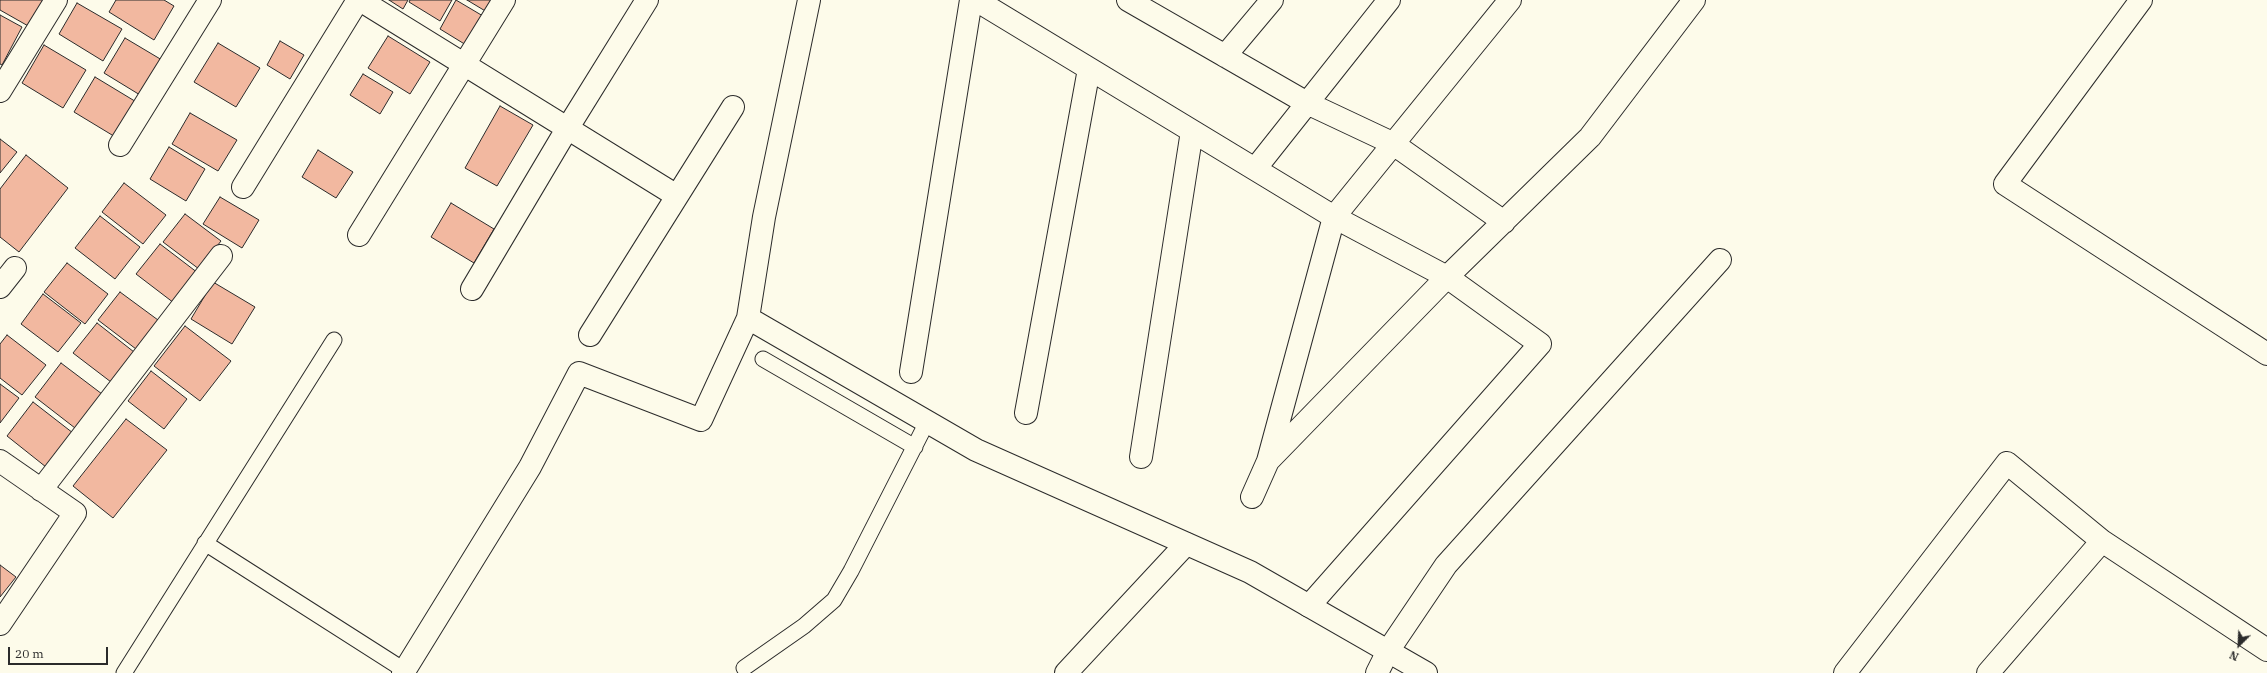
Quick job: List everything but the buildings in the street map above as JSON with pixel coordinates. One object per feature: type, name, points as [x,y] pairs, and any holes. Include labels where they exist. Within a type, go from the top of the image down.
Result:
[{"type":"street","points":[[0,91],[56,0]]},
{"type":"street","points":[[120,145],[210,0]]},
{"type":"street","points":[[243,187],[359,0],[677,196]]},
{"type":"street","points":[[360,235],[465,66],[504,0]]},
{"type":"street","points":[[472,289],[567,128],[647,0]]},
{"type":"street","points":[[404,672],[530,467],[579,373],[701,420],[748,318],[764,217],[810,0]]},
{"type":"street","points":[[911,372],[971,0]]},
{"type":"street","points":[[976,0],[1334,217],[1447,277],[1540,344],[1309,606]]},
{"type":"street","points":[[1225,56],[1272,0]]},
{"type":"street","points":[[1255,169],[1390,0]]},
{"type":"street","points":[[1252,497],[1268,461],[1334,217],[1392,143],[1510,0]]},
{"type":"street","points":[[1268,461],[1447,277],[1590,137],[1694,0]]},
{"type":"street","points":[[2141,0],[2005,184],[2267,354]]},
{"type":"street","points":[[1133,1],[1308,103],[1392,143],[1504,222]]},
{"type":"street","points":[[1026,413],[1089,69]]},
{"type":"street","points":[[590,335],[733,107]]},
{"type":"street","points":[[1141,457],[1192,131]]},
{"type":"street","points":[[42,490],[221,256]]},
{"type":"street","points":[[1377,673],[1388,651],[1446,565],[1720,260]]},
{"type":"street","points":[[0,287],[15,268]]},
{"type":"street","points":[[748,318],[976,450],[1250,572],[1426,673]]},
{"type":"street","points":[[0,461],[75,513],[0,624]]},
{"type":"street","points":[[1845,673],[2007,463],[2102,541],[2267,650]]},
{"type":"street","points":[[1988,673],[2102,541]]},
{"type":"street","points":[[1066,673],[1186,544]]},
{"type":"lane","points":[[124,673],[334,340]]},
{"type":"lane","points":[[763,359],[915,447]]},
{"type":"lane","points":[[744,668],[804,626],[834,600],[851,571],[927,422]]},
{"type":"lane","points":[[205,543],[404,672]]}]
